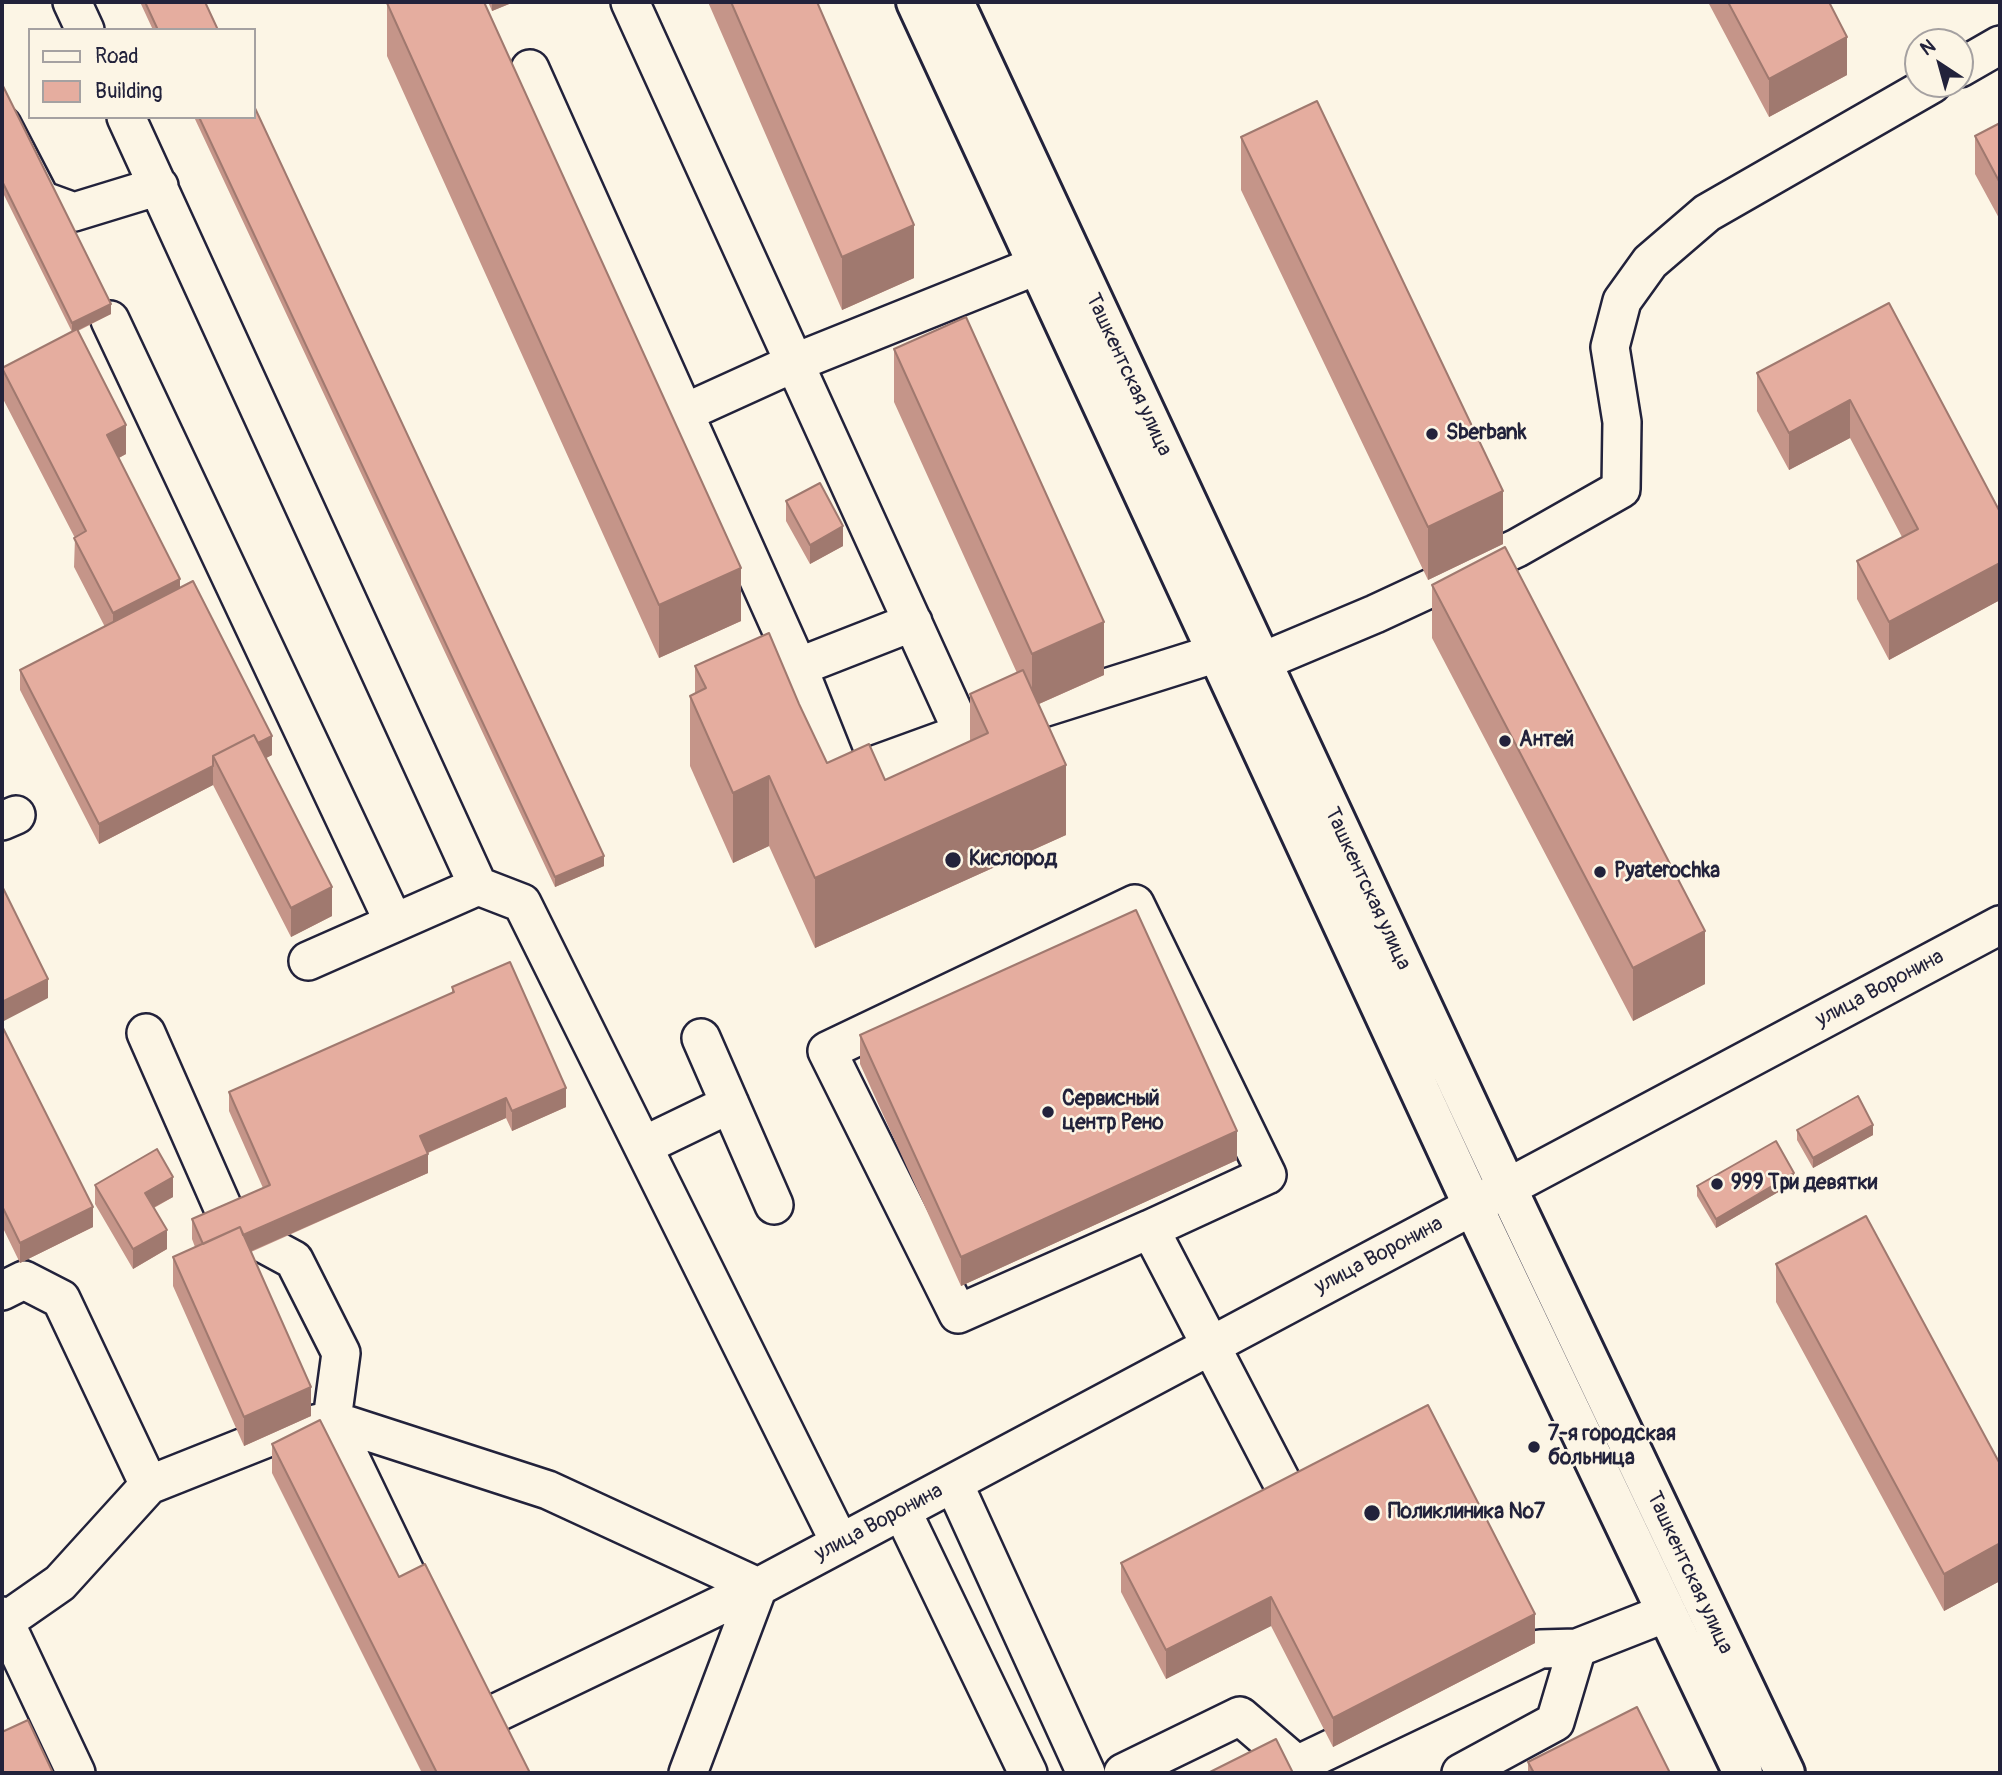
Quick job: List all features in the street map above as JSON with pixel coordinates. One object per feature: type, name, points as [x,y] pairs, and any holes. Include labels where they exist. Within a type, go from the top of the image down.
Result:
[{"type":"main road","name":"Ташкентская улица","points":[[916,2],[1038,265],[1236,665],[1507,1188],[1785,1773]]},
{"type":"main road","name":"Ташкентская улица","points":[[954,2],[1236,665],[1473,1206],[1742,1773]]},
{"type":"street","points":[[72,2],[84,28]]},
{"type":"street","points":[[630,2],[963,733]]},
{"type":"street","points":[[1974,60],[2000,45]]},
{"type":"street","points":[[530,69],[798,667],[842,777],[963,733],[1236,665],[1375,614],[1517,548],[1621,489],[1622,422],[1610,347],[1622,301],[1650,262],[1707,213],[1908,98]]},
{"type":"street","points":[[127,119],[478,886],[522,903],[841,1543]]},
{"type":"street","points":[[2,125],[41,200],[74,212],[159,186]]},
{"type":"street","points":[[684,413],[794,363],[1038,265]]},
{"type":"street","points":[[110,320],[394,923]]},
{"type":"street","points":[[798,667],[913,622]]},
{"type":"street","points":[[309,961],[478,886]]},
{"type":"street","points":[[1135,904],[1267,1175],[1150,1229],[958,1314],[827,1051],[1135,904]]},
{"type":"street","name":"улица Воронина","points":[[469,1726],[758,1587],[2000,925]]},
{"type":"street","points":[[146,1033],[231,1226],[294,1260],[341,1353],[332,1420],[408,1578]]},
{"type":"street","points":[[701,1038],[774,1205]]},
{"type":"street","points":[[643,1146],[730,1104]]},
{"type":"street","points":[[1150,1229],[1288,1494]]},
{"type":"street","points":[[2,1291],[24,1280],[61,1299],[149,1485]]},
{"type":"street","points":[[76,1773],[3,1619],[60,1583],[149,1485],[282,1432],[332,1420],[548,1490],[758,1587],[688,1773]]},
{"type":"street","points":[[954,1483],[1086,1773]]},
{"type":"street","points":[[902,1511],[1028,1773]]},
{"type":"street","points":[[1123,1773],[1240,1716],[1297,1765],[1540,1649],[1577,1648],[1666,1613]]},
{"type":"street","points":[[1461,1773],[1555,1722],[1577,1648]]},
{"type":"building","points":[[145,2],[205,2],[217,28],[157,28]]},
{"type":"building","points":[[484,2],[741,568],[659,605],[387,3]]},
{"type":"building","points":[[731,2],[817,2],[914,225],[842,257]]},
{"type":"building","points":[[1728,2],[1829,2],[1847,37],[1769,79]]},
{"type":"building","points":[[2,84],[111,304],[72,323],[2,181]]},
{"type":"building","points":[[1317,101],[1503,491],[1428,527],[1241,137]]},
{"type":"building","points":[[256,110],[604,856],[555,877],[200,119],[256,119]]},
{"type":"building","points":[[2000,123],[2000,183],[1975,136]]},
{"type":"building","points":[[1889,303],[2000,512],[2000,563],[1889,622],[1857,561],[1918,529],[1850,400],[1789,433],[1757,373]]},
{"type":"building","points":[[966,317],[1104,622],[1032,654],[894,349]]},
{"type":"building","points":[[77,329],[126,425],[107,435],[180,579],[113,613],[74,538],[86,531],[2,368]]},
{"type":"building","points":[[820,483],[843,526],[810,545],[786,501]]},
{"type":"building","points":[[1505,547],[1705,931],[1633,968],[1432,585]]},
{"type":"building","points":[[193,581],[272,736],[258,743],[254,735],[213,756],[213,766],[99,824],[20,670]]},
{"type":"building","points":[[769,633],[827,763],[869,744],[885,780],[988,733],[970,694],[1023,670],[1066,765],[815,878],[769,776],[733,793],[690,696],[706,688],[695,666]]},
{"type":"building","points":[[254,735],[332,887],[291,908],[213,756]]},
{"type":"building","points":[[2,886],[48,979],[2,1002]]},
{"type":"building","name":"Сервисный центр Рено","points":[[1136,910],[1237,1131],[961,1257],[860,1035]]},
{"type":"building","points":[[510,962],[566,1088],[512,1111],[506,1098],[420,1136],[428,1154],[243,1235],[240,1227],[203,1244],[192,1219],[270,1185],[229,1092],[454,992],[452,987]]},
{"type":"building","points":[[2,1026],[93,1207],[20,1243],[2,1206]]},
{"type":"building","points":[[1858,1096],[1873,1125],[1813,1158],[1797,1130]]},
{"type":"building","points":[[1776,1141],[1794,1173],[1716,1219],[1697,1186]]},
{"type":"building","points":[[157,1149],[173,1177],[145,1193],[167,1230],[133,1249],[95,1185]]},
{"type":"building","points":[[1866,1216],[2000,1464],[2000,1543],[1944,1574],[1776,1264]]},
{"type":"building","points":[[240,1227],[311,1387],[244,1417],[173,1257]]},
{"type":"building","name":"Поликлиника №7","points":[[1428,1405],[1535,1614],[1333,1718],[1271,1597],[1166,1650],[1121,1563]]},
{"type":"building","points":[[320,1420],[399,1577],[425,1564],[530,1773],[437,1773],[272,1444]]},
{"type":"building","points":[[1637,1707],[1670,1773],[1534,1773],[1528,1762]]},
{"type":"building","points":[[28,1720],[53,1773],[2,1773],[2,1732]]},
{"type":"building","points":[[1276,1739],[1293,1773],[1208,1773]]},
{"type":"place","name":"Sberbank","points":[[1432,434]]},
{"type":"place","name":"Антей","points":[[1505,741]]},
{"type":"place","name":"Кислород","points":[[953,860]]},
{"type":"place","name":"Pyaterochka","points":[[1600,872]]},
{"type":"place","name":"Сервисный центр Рено","points":[[1048,1112]]},
{"type":"place","name":"999 Три девятки","points":[[1717,1184]]},
{"type":"place","name":"7-я городская больница","points":[[1534,1447]]},
{"type":"place","name":"Поликлиника №7","points":[[1372,1513]]}]
